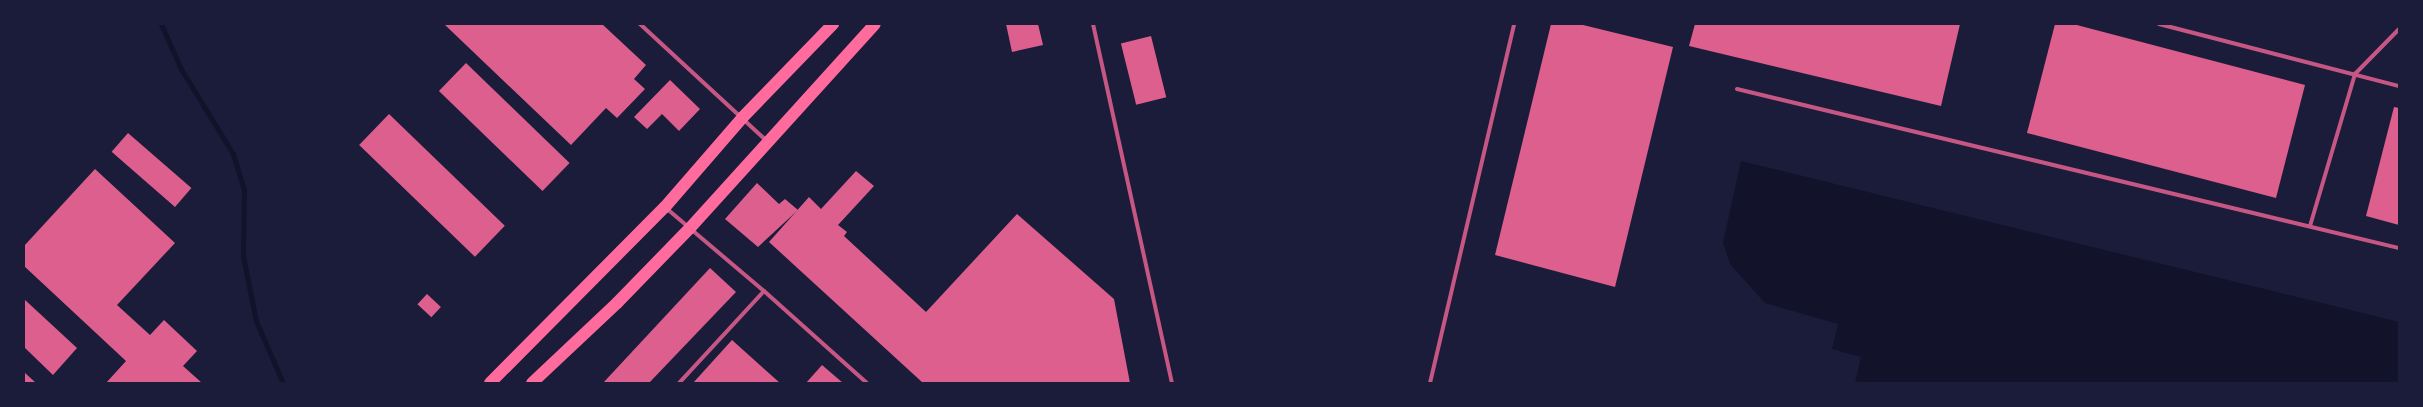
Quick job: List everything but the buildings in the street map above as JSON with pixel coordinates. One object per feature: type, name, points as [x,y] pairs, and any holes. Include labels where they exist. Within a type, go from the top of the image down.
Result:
[{"type":"main road","points":[[490,383],[665,207],[742,118],[833,24]]},
{"type":"main road","points":[[532,383],[617,303],[690,228],[875,24]]},
{"type":"lane","points":[[640,24],[767,141]]},
{"type":"lane","points":[[1093,24],[1172,383]]},
{"type":"lane","points":[[1430,383],[1514,24]]},
{"type":"lane","points":[[2159,24],[2399,86]]},
{"type":"lane","points":[[2310,226],[2355,74],[2399,29]]},
{"type":"lane","points":[[1737,90],[2399,248]]},
{"type":"lane","points":[[665,207],[764,291],[867,383]]},
{"type":"lane","points":[[679,383],[764,291]]},
{"type":"shaded area","points":[[1741,161],[2399,322],[2399,383],[1855,383],[1861,357],[1832,349],[1838,324],[1765,303],[1730,264],[1723,243]]},
{"type":"waterway","points":[[161,24],[181,69],[233,154],[244,189],[243,256],[256,321],[283,383]]}]
